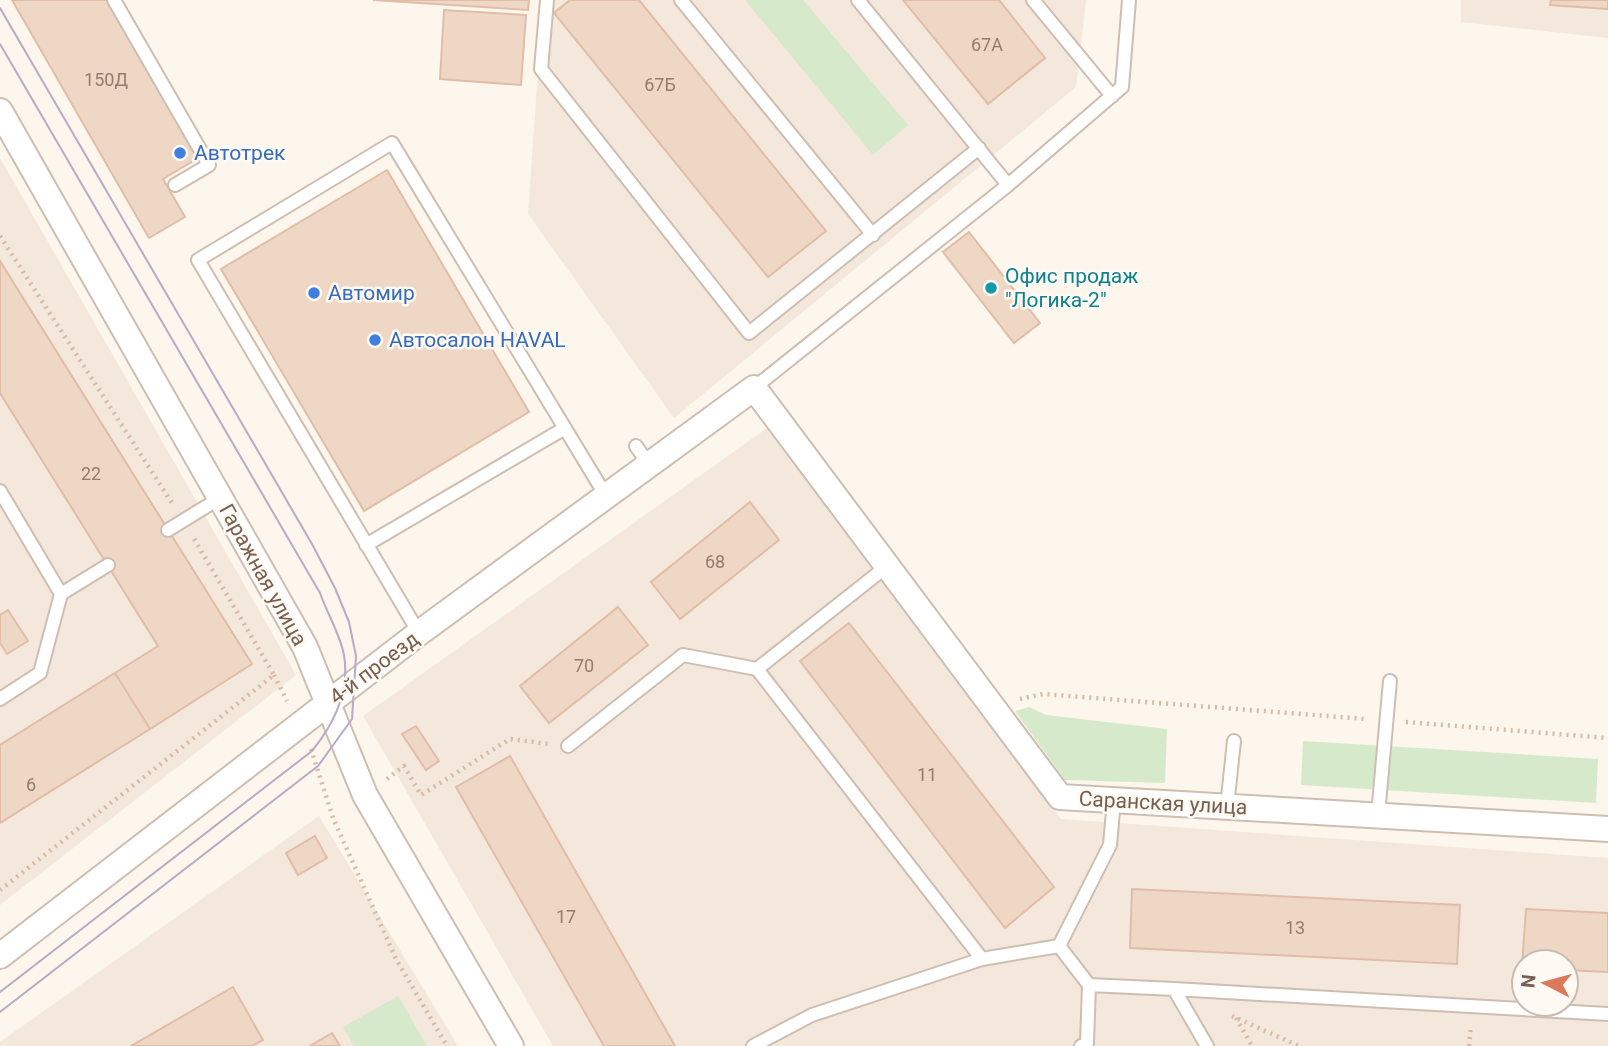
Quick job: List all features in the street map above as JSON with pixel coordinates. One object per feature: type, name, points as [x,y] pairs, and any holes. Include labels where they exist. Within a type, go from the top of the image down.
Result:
[{"type":"street","name":"Гаражная улица","points":[[0,111],[305,648],[365,796],[511,1046]]},
{"type":"street","name":"4-й проезд","points":[[0,956],[419,633],[606,496],[643,455],[754,388]]},
{"type":"street","name":"Саранская улица","points":[[754,388],[1060,797],[1378,816],[1608,825]]},
{"type":"lane","points":[[114,0],[209,165],[175,185]]},
{"type":"lane","points":[[547,0],[541,69],[749,333],[979,148]]},
{"type":"lane","points":[[681,0],[873,235]]},
{"type":"lane","points":[[858,0],[1008,185]]},
{"type":"lane","points":[[1033,0],[1112,96]]},
{"type":"lane","points":[[754,388],[1008,185],[1122,87],[1129,0]]},
{"type":"lane","points":[[419,633],[198,260],[393,143],[606,496]]},
{"type":"lane","points":[[832,328],[841,338]]},
{"type":"lane","points":[[366,545],[565,428]]},
{"type":"lane","points":[[0,491],[61,594]]},
{"type":"lane","points":[[168,530],[220,498]]},
{"type":"lane","points":[[0,699],[40,673],[61,594],[108,565]]},
{"type":"lane","points":[[757,669],[886,567]]},
{"type":"lane","points":[[568,746],[682,655],[757,669],[982,959]]},
{"type":"lane","points":[[1378,816],[1390,681]]},
{"type":"lane","points":[[1227,807],[1234,741]]},
{"type":"lane","points":[[1059,946],[1110,845],[1114,800]]},
{"type":"lane","points":[[753,1046],[812,1014],[982,959],[1059,946]]},
{"type":"lane","points":[[1059,946],[1089,985],[1087,1043],[1081,1046]]},
{"type":"lane","points":[[1089,985],[1608,1014]]},
{"type":"lane","points":[[1174,989],[1207,1046]]},
{"type":"path","points":[[0,236],[183,520],[274,675],[0,890]]},
{"type":"path","points":[[992,706],[1043,694],[1608,738]]},
{"type":"path","points":[[447,1046],[396,958],[333,818],[404,766],[421,795],[510,739],[568,746]]},
{"type":"path","points":[[1223,1012],[1299,1046]]},
{"type":"path","points":[[1235,1017],[1252,1046]]},
{"type":"shaded area","points":[[543,0],[1086,0],[1076,87],[674,418],[528,214]]},
{"type":"shaded area","points":[[1461,0],[1608,0],[1608,38],[1461,22]]},
{"type":"shaded area","points":[[0,158],[296,675],[0,905]]},
{"type":"shaded area","points":[[767,428],[1061,819],[1608,858],[1608,1046],[553,1046],[363,716]]},
{"type":"shaded area","points":[[319,816],[458,1046],[0,1046],[0,1042]]},
{"type":"green space","points":[[745,0],[803,0],[908,125],[873,155]]},
{"type":"green space","points":[[1029,707],[1046,715],[1167,729],[1165,783],[1065,780],[1015,711]]},
{"type":"green space","points":[[1303,741],[1598,759],[1596,803],[1301,785]]},
{"type":"green space","points":[[398,996],[427,1046],[354,1046],[343,1027]]},
{"type":"building","points":[[12,0],[110,0],[200,157],[163,179],[185,217],[149,238]]},
{"type":"building","points":[[373,0],[529,0],[528,10]]},
{"type":"building","points":[[570,0],[639,0],[826,231],[768,277],[554,13]]},
{"type":"building","points":[[903,0],[999,0],[1045,58],[988,104]]},
{"type":"building","points":[[1551,0],[1608,0],[1608,9],[1550,5]]},
{"type":"building","points":[[444,10],[526,15],[521,85],[440,79]]},
{"type":"building","name":"Автосалон HAVAL","points":[[387,170],[529,412],[364,511],[221,269]]},
{"type":"building","name":"Офис продаж \"Логика-2\"","points":[[969,232],[1040,323],[1014,343],[943,252]]},
{"type":"building","points":[[0,261],[252,664],[150,729],[115,673],[158,646],[0,393]]},
{"type":"building","points":[[750,502],[779,540],[680,619],[651,582]]},
{"type":"building","points":[[618,607],[648,645],[549,723],[520,686]]},
{"type":"building","points":[[8,610],[28,641],[7,654],[0,643],[0,615]]},
{"type":"building","points":[[849,623],[1054,887],[1005,928],[800,661]]},
{"type":"building","points":[[115,673],[150,729],[0,823],[0,745]]},
{"type":"building","points":[[416,726],[439,761],[426,770],[402,734]]},
{"type":"building","points":[[510,756],[675,1046],[604,1046],[456,787]]},
{"type":"building","points":[[315,836],[327,858],[298,875],[286,853]]},
{"type":"building","points":[[1132,889],[1460,905],[1457,964],[1130,948]]},
{"type":"building","points":[[1526,909],[1608,913],[1608,972],[1580,971],[1580,948],[1523,948]]},
{"type":"building","points":[[233,987],[263,1040],[252,1046],[131,1046]]},
{"type":"building","points":[[332,1033],[340,1046],[310,1046]]},
{"type":"tram line","points":[[0,8],[312,544],[349,622],[356,656],[352,719],[318,766],[0,1012]]},
{"type":"tram line","points":[[0,44],[320,593],[340,639],[345,668],[345,681],[338,706],[327,730],[312,751],[0,992]]},
{"type":"place","name":"Автотрек","points":[[180,153]]},
{"type":"place","name":"Офис продаж \"Логика-2\"","points":[[991,288]]},
{"type":"place","name":"Автомир","points":[[314,293]]},
{"type":"place","name":"Автосалон HAVAL","points":[[375,340]]}]
